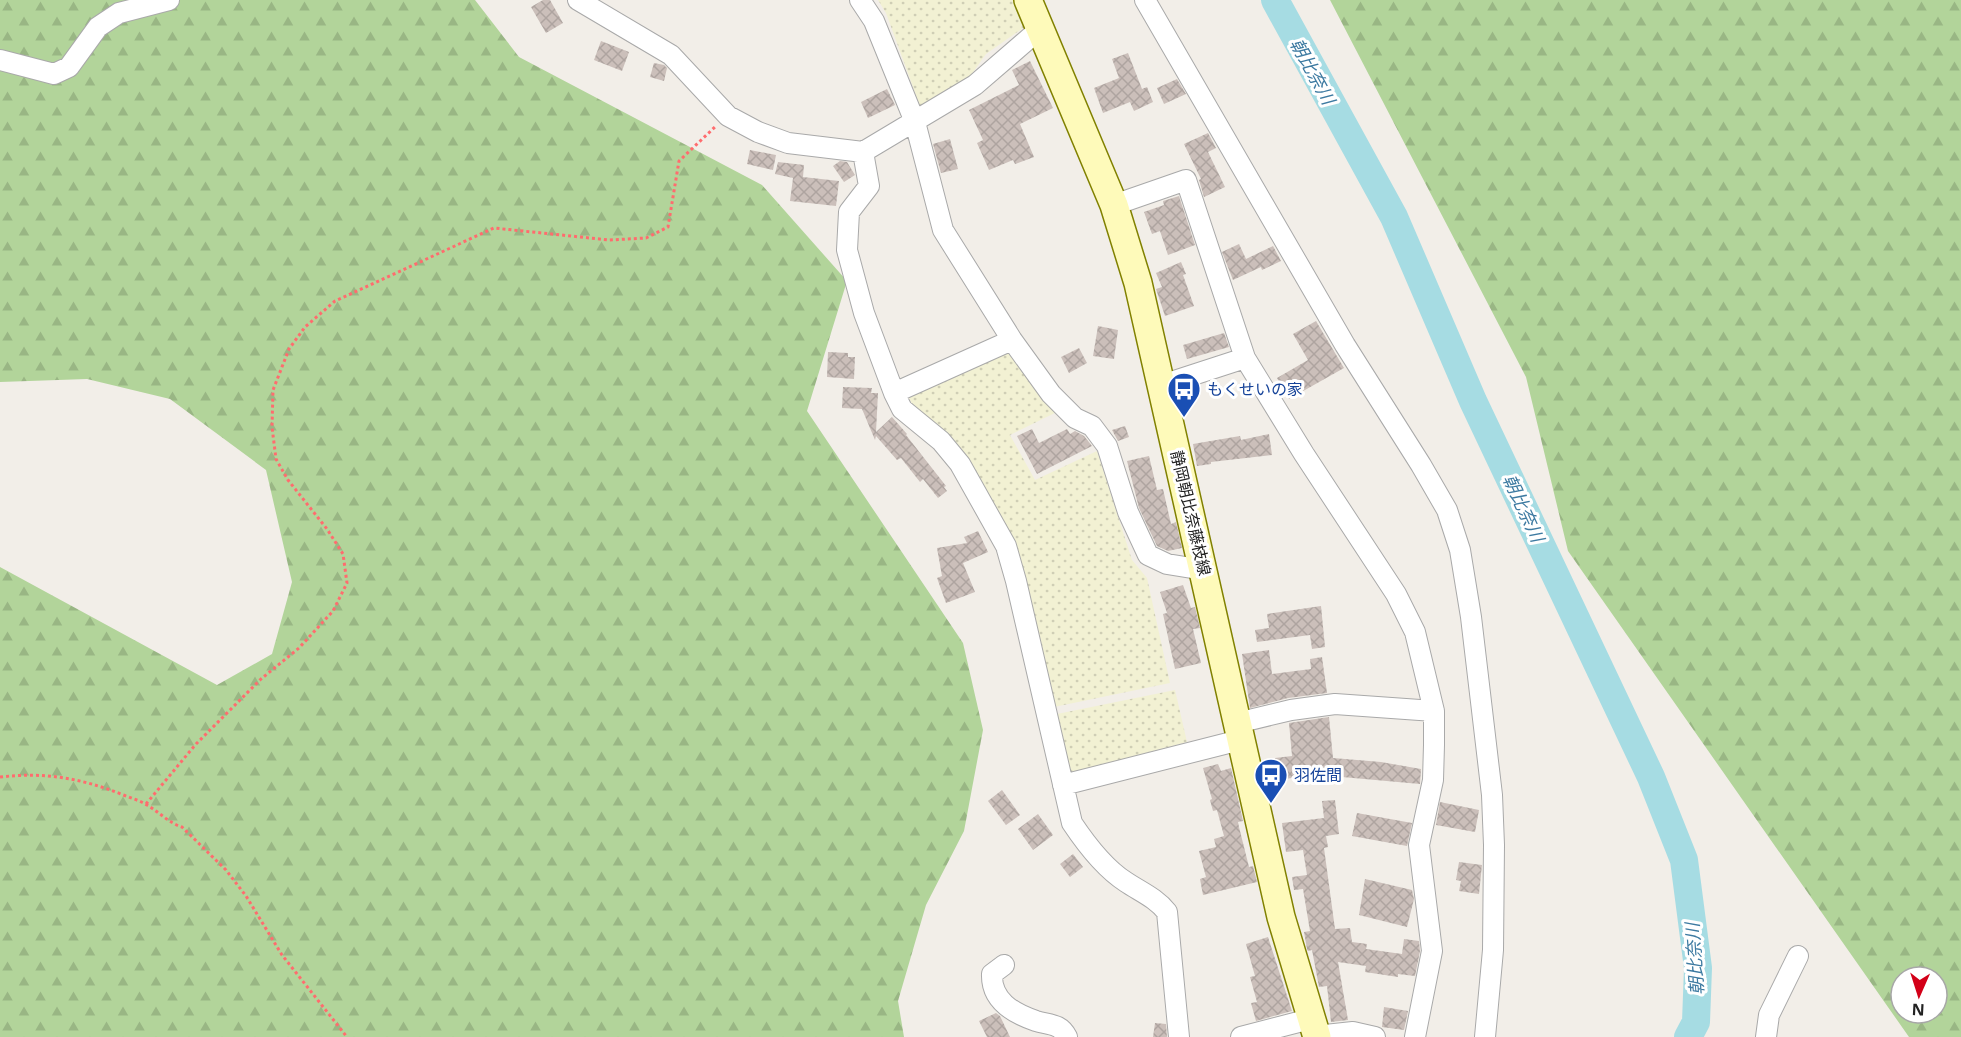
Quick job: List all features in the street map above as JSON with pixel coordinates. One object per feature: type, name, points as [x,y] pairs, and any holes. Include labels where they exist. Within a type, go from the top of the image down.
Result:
[{"type":"main road","name":"静岡朝比奈藤枝線","points":[[1028,0],[1114,205],[1138,283],[1281,917],[1314,1031]]},
{"type":"street","points":[[0,60],[54,74],[69,67],[98,27],[118,14],[169,0]]},
{"type":"street","points":[[578,0],[670,56],[728,116],[758,132],[788,143],[863,152],[975,85],[1041,28]]},
{"type":"street","points":[[860,0],[874,21],[915,122],[943,230],[1012,340],[1051,394],[1075,418],[1092,426],[1107,446],[1128,512],[1148,555],[1167,564],[1204,570]]},
{"type":"street","points":[[1145,0],[1345,345],[1447,510],[1460,550],[1472,617],[1492,795],[1493,950],[1485,1037]]},
{"type":"street","points":[[863,152],[868,186],[849,212],[847,250],[864,312],[902,410],[940,441],[960,464],[1006,546],[1072,823],[1083,841],[1124,881],[1159,902],[1167,912],[1179,1037]]},
{"type":"street","points":[[1114,205],[1186,180],[1245,358],[1304,454],[1396,594],[1415,632],[1434,711],[1433,780],[1419,845],[1432,951],[1415,1037]]},
{"type":"street","points":[[894,393],[1012,340]]},
{"type":"street","points":[[1162,385],[1245,358]]},
{"type":"street","points":[[1063,785],[1238,732],[1291,710],[1335,704],[1434,711]]},
{"type":"street","points":[[1766,1037],[1769,1015],[1798,956]]},
{"type":"street","points":[[1004,964],[992,974],[991,986],[1006,1007],[1036,1021],[1056,1025],[1067,1037]]},
{"type":"street","points":[[1242,1037],[1314,1031],[1353,1032],[1376,1037]]},
{"type":"path","points":[[146,804],[196,744],[261,679],[298,648],[333,611],[347,583],[343,554],[327,529],[288,480],[276,459],[272,427],[273,390],[289,349],[305,327],[335,301],[494,228],[609,240],[646,238],[668,227],[679,161],[728,116]]},
{"type":"path","points":[[0,777],[24,774],[90,782],[146,804],[182,827],[225,870],[246,897],[282,955],[347,1037]]},
{"type":"green space","points":[[0,0],[475,0],[519,57],[762,185],[847,281],[807,411],[963,643],[983,730],[964,831],[926,905],[898,1001],[904,1037],[0,1037],[0,567],[217,685],[272,654],[292,582],[266,470],[170,399],[87,379],[0,382]]},
{"type":"green space","points":[[878,0],[1014,0],[1026,26],[986,54],[966,82],[921,109],[886,13]]},
{"type":"green space","points":[[1330,0],[1961,0],[1961,1037],[1909,1037],[1901,1025],[1949,1025],[1949,965],[1889,965],[1889,1008],[1568,551],[1526,377]]},
{"type":"green space","points":[[1009,348],[1059,411],[1010,435],[1035,480],[1097,451],[1132,560],[1147,578],[1170,683],[1054,707],[1022,577],[957,448],[939,427],[916,412],[906,392]]},
{"type":"green space","points":[[1175,690],[1187,742],[1071,773],[1057,714]]},
{"type":"building","points":[[543,0],[550,0],[563,23],[546,33],[531,7]]},
{"type":"building","points":[[601,41],[629,52],[622,71],[594,60]]},
{"type":"building","points":[[1128,53],[1142,89],[1147,87],[1153,102],[1134,111],[1130,102],[1103,113],[1094,88],[1119,78],[1112,59]]},
{"type":"building","points":[[1030,61],[1053,108],[1020,124],[1034,157],[1015,164],[1013,160],[989,170],[977,143],[983,140],[969,110],[1019,85],[1012,70]]},
{"type":"building","points":[[654,63],[667,68],[664,81],[650,77]]},
{"type":"building","points":[[1177,79],[1186,94],[1164,104],[1157,88]]},
{"type":"building","points":[[887,89],[895,105],[868,118],[861,102]]},
{"type":"building","points":[[1208,133],[1216,148],[1208,152],[1225,187],[1204,197],[1199,180],[1201,179],[1184,144]]},
{"type":"building","points":[[950,139],[958,169],[941,173],[933,144]]},
{"type":"building","points":[[750,150],[776,155],[773,170],[747,164]]},
{"type":"building","points":[[840,161],[847,162],[855,175],[844,182],[833,166]]},
{"type":"building","points":[[778,162],[804,165],[803,177],[839,181],[836,206],[790,201],[793,178],[775,174]]},
{"type":"building","points":[[1179,196],[1195,245],[1168,255],[1160,231],[1152,234],[1144,212],[1164,205],[1163,201]]},
{"type":"building","points":[[1239,244],[1246,259],[1273,246],[1281,261],[1233,280],[1222,252]]},
{"type":"building","points":[[1181,262],[1194,306],[1165,316],[1156,289],[1162,287],[1156,273]]},
{"type":"building","points":[[1316,321],[1344,368],[1289,399],[1277,378],[1308,360],[1293,334]]},
{"type":"building","points":[[1098,326],[1118,330],[1114,359],[1093,356]]},
{"type":"building","points":[[1224,333],[1229,347],[1187,359],[1183,345]]},
{"type":"building","points":[[1079,348],[1087,363],[1069,373],[1061,357]]},
{"type":"building","points":[[828,352],[848,353],[848,357],[855,357],[854,379],[827,377]]},
{"type":"building","points":[[843,387],[872,388],[871,393],[878,393],[876,432],[892,417],[946,486],[944,487],[947,491],[938,498],[923,479],[920,482],[901,458],[897,460],[876,436],[875,440],[862,409],[842,408]]},
{"type":"building","points":[[1125,426],[1129,437],[1118,441],[1112,430]]},
{"type":"building","points":[[1032,429],[1039,443],[1067,429],[1070,434],[1075,431],[1084,436],[1092,446],[1037,474],[1017,436]]},
{"type":"building","points":[[1269,434],[1272,455],[1211,462],[1211,464],[1197,466],[1193,444],[1240,436],[1241,440]]},
{"type":"building","points":[[1149,456],[1157,490],[1163,489],[1171,524],[1176,522],[1182,548],[1168,551],[1157,546],[1139,508],[1127,461]]},
{"type":"building","points":[[978,531],[988,552],[963,563],[975,592],[946,603],[937,578],[942,576],[937,548],[967,543],[964,537]]},
{"type":"building","points":[[1183,585],[1191,608],[1195,607],[1200,628],[1193,629],[1201,663],[1175,669],[1163,614],[1167,613],[1160,592]]},
{"type":"building","points":[[1321,606],[1325,647],[1312,649],[1310,635],[1257,642],[1255,630],[1269,628],[1267,614]]},
{"type":"building","points":[[1269,650],[1272,674],[1311,669],[1310,659],[1322,657],[1327,693],[1288,698],[1250,708],[1242,654]]},
{"type":"building","points":[[1329,717],[1333,758],[1381,762],[1421,769],[1420,784],[1342,777],[1343,771],[1270,781],[1268,767],[1276,765],[1275,758],[1292,756],[1289,723]]},
{"type":"building","points":[[1218,764],[1221,771],[1231,768],[1243,821],[1238,822],[1239,827],[1249,867],[1253,866],[1257,882],[1203,895],[1200,879],[1206,877],[1199,851],[1216,847],[1214,839],[1224,836],[1217,810],[1213,811],[1203,768]]},
{"type":"building","points":[[1002,790],[1020,815],[1006,825],[988,801]]},
{"type":"building","points":[[1335,800],[1339,834],[1326,836],[1328,847],[1324,848],[1335,929],[1350,928],[1352,942],[1367,944],[1366,949],[1402,954],[1404,939],[1419,941],[1420,951],[1415,976],[1398,974],[1398,977],[1365,972],[1366,966],[1338,962],[1348,1020],[1331,1022],[1327,986],[1319,987],[1312,950],[1307,949],[1304,932],[1310,931],[1303,889],[1294,890],[1292,877],[1307,875],[1303,850],[1286,852],[1282,823],[1324,818],[1322,801]]},
{"type":"building","points":[[1440,802],[1479,810],[1475,832],[1436,825]]},
{"type":"building","points":[[1357,813],[1412,823],[1407,846],[1352,836]]},
{"type":"building","points":[[1038,814],[1053,835],[1033,850],[1018,829]]},
{"type":"building","points":[[1073,854],[1083,867],[1070,877],[1060,864]]},
{"type":"building","points":[[1459,862],[1482,865],[1479,894],[1459,891],[1461,881],[1456,880]]},
{"type":"building","points":[[1365,879],[1412,890],[1414,899],[1407,927],[1359,915]]},
{"type":"building","points":[[1268,937],[1292,1011],[1256,1021],[1251,1003],[1257,1002],[1250,977],[1255,976],[1246,944]]},
{"type":"building","points":[[1384,1007],[1408,1011],[1404,1030],[1382,1027]]},
{"type":"building","points":[[996,1013],[1000,1016],[1010,1037],[987,1037],[979,1021]]},
{"type":"building","points":[[1155,1023],[1166,1024],[1167,1037],[1153,1037]]},
{"type":"waterway","name":"朝比奈川","points":[[1275,0],[1394,217],[1473,401],[1651,777],[1684,860],[1698,968],[1696,1022],[1688,1037]]},
{"type":"place","name":"もくせいの家","points":[[1184,418]]},
{"type":"place","name":"羽佐間","points":[[1271,804]]}]
